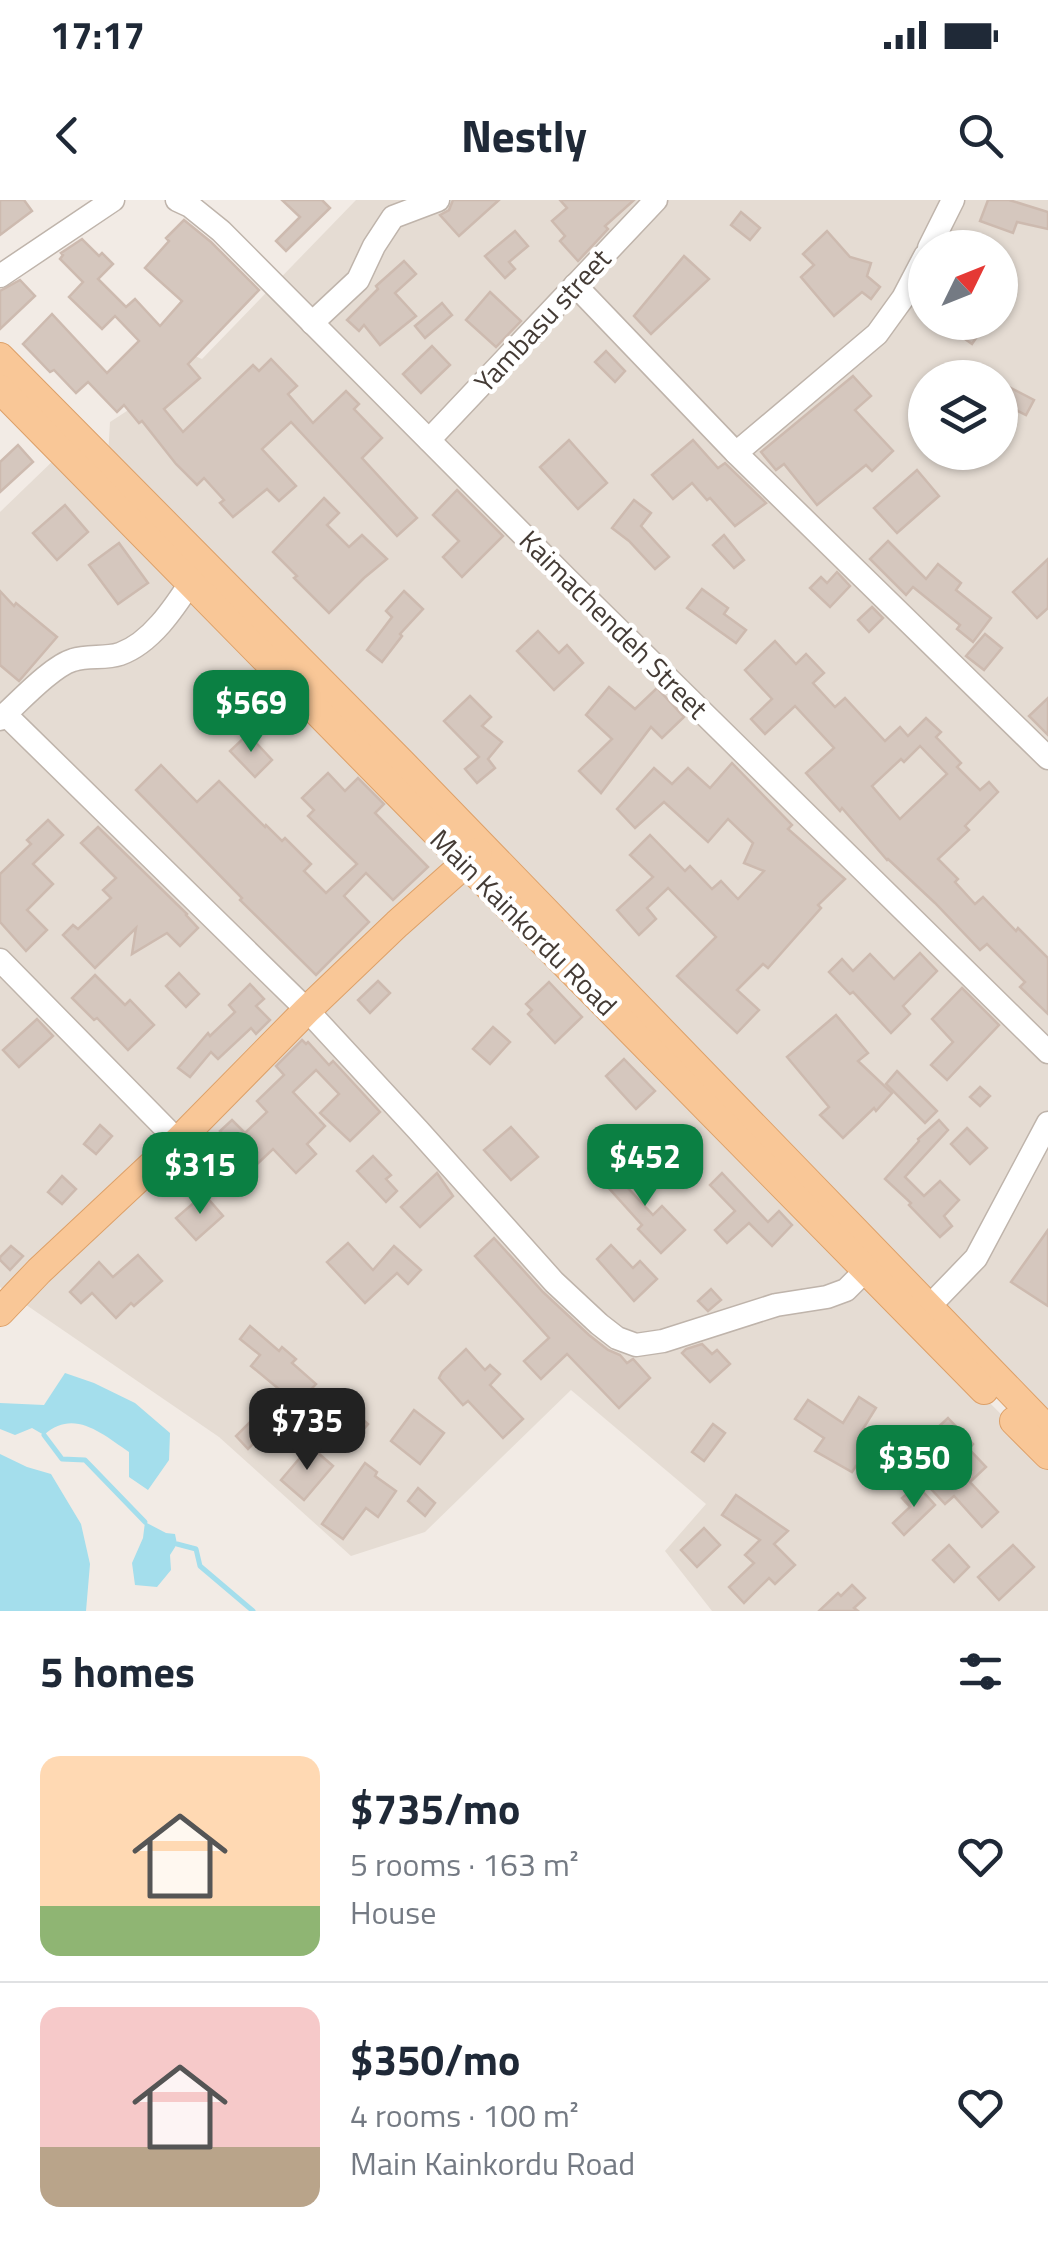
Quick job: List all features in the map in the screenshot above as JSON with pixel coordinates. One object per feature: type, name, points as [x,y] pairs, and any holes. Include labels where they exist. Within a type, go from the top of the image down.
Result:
[{"type":"main road","points":[[0,356],[191,582],[289,666]]},
{"type":"main road","points":[[0,389],[75,448],[289,666]]},
{"type":"main road","name":"Main Kainkordu Road","points":[[289,666],[743,1129],[866,1270],[923,1314]]},
{"type":"main road","points":[[0,1312],[307,1010],[475,856]]},
{"type":"main road","points":[[743,1129],[1043,1433]]},
{"type":"street","points":[[0,276],[113,200]]},
{"type":"street","name":"Kaimachendeh Street","points":[[177,200],[220,231],[1048,1052]]},
{"type":"street","points":[[312,323],[358,280],[393,217],[438,200]]},
{"type":"street","name":"Yambasu street","points":[[429,440],[656,200]]},
{"type":"street","points":[[938,230],[954,200]]},
{"type":"street","points":[[574,285],[736,453],[1048,758]]},
{"type":"street","points":[[736,453],[877,334],[908,288]]},
{"type":"street","points":[[191,582],[178,602],[138,644],[118,655],[72,660],[3,716],[307,1010],[554,1282],[598,1324],[636,1345],[662,1342],[776,1305],[827,1297],[846,1290],[866,1270]]},
{"type":"street","points":[[0,960],[178,1141]]},
{"type":"street","points":[[923,1314],[976,1258],[1048,1122]]},
{"type":"shaded area","points":[[356,200],[1048,200],[1048,1421],[108,457],[110,422],[130,409],[190,354],[202,359]]},
{"type":"shaded area","points":[[58,456],[1048,1462],[1048,1611],[712,1611],[665,1551],[706,1504],[571,1390],[425,1532],[351,1556],[219,1437],[0,1287],[0,512]]},
{"type":"water","points":[[65,1373],[135,1403],[170,1433],[169,1460],[148,1490],[129,1477],[129,1452],[88,1427],[66,1424],[44,1435],[32,1428],[15,1435],[0,1429],[0,1403],[44,1405]]},
{"type":"water","points":[[0,1454],[51,1474],[81,1524],[90,1564],[86,1611],[0,1611]]},
{"type":"water","points":[[145,1522],[175,1534],[177,1544],[170,1555],[171,1570],[157,1587],[135,1585],[132,1563]]},
{"type":"building","points":[[0,200],[24,200],[32,211],[0,235]]},
{"type":"building","points":[[282,200],[322,200],[330,208],[286,251],[276,241],[300,217]]},
{"type":"building","points":[[453,200],[499,200],[459,236],[440,215],[449,210]]},
{"type":"building","points":[[560,200],[634,200],[605,226],[608,229],[578,261],[560,241],[565,236],[552,221],[567,208]]},
{"type":"building","points":[[988,200],[1009,200],[1048,212],[1048,229],[1017,222],[1014,230],[1005,230],[980,221]]},
{"type":"building","points":[[741,212],[760,228],[750,240],[731,225]]},
{"type":"building","points":[[184,220],[259,290],[188,364],[200,378],[164,409],[183,432],[253,365],[259,371],[271,359],[297,386],[288,394],[313,423],[346,391],[359,404],[354,409],[382,438],[362,458],[417,518],[397,536],[291,422],[262,449],[296,486],[279,501],[267,489],[233,517],[204,478],[197,485],[124,405],[117,412],[88,382],[76,393],[23,344],[52,314],[107,373],[139,341],[115,316],[102,329],[69,297],[83,282],[60,259],[61,253],[82,239],[99,256],[102,253],[113,264],[98,279],[126,307],[135,299],[160,326],[182,301],[145,268]]},
{"type":"building","points":[[515,231],[528,246],[509,262],[515,269],[505,278],[485,256]]},
{"type":"building","points":[[827,231],[850,257],[871,263],[867,276],[880,287],[871,299],[862,292],[834,316],[801,277],[814,265],[803,254]]},
{"type":"building","points":[[684,256],[709,279],[651,334],[634,316]]},
{"type":"building","points":[[404,261],[416,274],[395,293],[416,316],[380,345],[364,325],[359,331],[347,320]]},
{"type":"building","points":[[20,280],[35,296],[0,329],[0,291]]},
{"type":"building","points":[[490,292],[521,321],[496,347],[466,320]]},
{"type":"building","points":[[442,303],[452,315],[425,338],[415,326]]},
{"type":"building","points":[[432,346],[450,365],[421,393],[403,374]]},
{"type":"building","points":[[606,351],[625,371],[615,382],[595,362]]},
{"type":"building","points":[[853,376],[871,396],[855,410],[893,451],[872,471],[866,465],[817,505],[784,464],[776,470],[761,452]]},
{"type":"building","points":[[1018,392],[1034,400],[1026,415],[1018,411]]},
{"type":"building","points":[[569,440],[607,483],[578,509],[540,467]]},
{"type":"building","points":[[693,440],[718,468],[725,463],[766,503],[735,526],[692,483],[673,499],[652,475]]},
{"type":"building","points":[[18,445],[33,462],[0,492],[0,462]]},
{"type":"building","points":[[917,470],[939,496],[897,533],[874,508]]},
{"type":"building","points":[[457,490],[503,536],[462,577],[443,557],[459,541],[433,515]]},
{"type":"building","points":[[324,498],[339,513],[327,525],[349,547],[362,535],[387,559],[329,613],[273,552]]},
{"type":"building","points":[[634,500],[651,513],[641,526],[669,557],[655,569],[612,528]]},
{"type":"building","points":[[65,505],[88,532],[57,560],[33,533]]},
{"type":"building","points":[[724,535],[744,560],[734,568],[713,545]]},
{"type":"building","points":[[888,541],[926,579],[938,564],[961,583],[956,590],[991,618],[973,642],[957,629],[960,625],[913,587],[906,595],[870,559]]},
{"type":"building","points":[[119,543],[148,583],[118,604],[89,565]]},
{"type":"building","points":[[1048,559],[1048,608],[1037,618],[1013,592]]},
{"type":"building","points":[[837,572],[850,586],[830,607],[810,588],[821,577],[827,583]]},
{"type":"building","points":[[702,589],[728,608],[724,614],[746,630],[736,643],[687,608]]},
{"type":"building","points":[[0,591],[57,637],[19,681],[0,665]]},
{"type":"building","points":[[404,591],[423,609],[382,662],[367,650],[392,617],[386,611]]},
{"type":"building","points":[[872,607],[883,618],[869,632],[858,620]]},
{"type":"building","points":[[538,631],[559,653],[567,645],[583,663],[554,690],[517,651]]},
{"type":"building","points":[[985,634],[1002,648],[984,670],[966,656]]},
{"type":"building","points":[[775,641],[796,664],[806,654],[824,673],[813,683],[835,707],[845,698],[885,741],[900,727],[908,736],[926,718],[941,732],[936,737],[961,763],[957,767],[980,790],[989,782],[998,792],[965,826],[969,830],[938,859],[975,904],[983,897],[1048,958],[1048,1014],[1020,987],[1025,982],[987,944],[980,950],[887,860],[806,773],[834,748],[795,706],[765,734],[751,719],[772,699],[745,670]],"holes":[[[920,746],[947,774],[900,819],[872,786]]]},
{"type":"building","points":[[609,687],[635,709],[657,688],[684,717],[662,738],[651,727],[601,793],[579,771],[612,739],[586,715]]},
{"type":"building","points":[[470,696],[491,717],[482,726],[502,742],[488,759],[495,768],[477,783],[465,769],[479,757],[444,721]]},
{"type":"building","points":[[1048,698],[1048,735],[1029,716]]},
{"type":"building","points":[[248,734],[272,760],[255,777],[230,751]]},
{"type":"building","points":[[732,763],[792,825],[788,829],[845,879],[818,905],[821,908],[768,968],[763,964],[737,990],[759,1010],[737,1033],[677,976],[716,937],[668,888],[647,908],[656,919],[639,935],[617,910],[653,877],[630,855],[650,835],[685,871],[690,866],[712,889],[721,881],[738,899],[764,871],[744,863],[753,843],[728,819],[708,842],[664,802],[635,828],[617,809],[654,768],[672,784],[688,768],[710,788]]},
{"type":"building","points":[[161,765],[197,802],[219,781],[265,827],[282,841],[285,838],[311,864],[304,871],[326,893],[357,864],[308,816],[314,810],[302,798],[328,773],[345,791],[358,778],[384,804],[375,813],[428,867],[393,900],[366,873],[344,896],[369,922],[316,975],[136,790]]},
{"type":"building","points":[[48,820],[63,835],[33,864],[53,884],[27,910],[47,930],[26,951],[0,922],[0,874],[31,844],[27,840]]},
{"type":"building","points":[[98,827],[198,928],[180,946],[167,933],[132,954],[136,928],[95,968],[63,935],[73,925],[78,929],[111,898],[103,890],[116,878],[81,843]]},
{"type":"building","points":[[920,953],[937,971],[903,1006],[910,1014],[891,1033],[829,972],[842,959],[853,971],[870,954],[894,979]]},
{"type":"building","points":[[179,973],[199,994],[186,1007],[166,986]]},
{"type":"building","points":[[95,975],[125,1005],[130,1000],[154,1025],[128,1050],[72,998]]},
{"type":"building","points":[[378,981],[390,993],[370,1013],[358,1000]]},
{"type":"building","points":[[549,982],[582,1017],[555,1043],[528,1014],[532,1010],[526,1004]]},
{"type":"building","points":[[250,984],[264,999],[256,1006],[270,1020],[256,1034],[251,1028],[218,1059],[211,1052],[190,1077],[178,1068],[208,1033],[210,1036],[235,1012],[229,1005]]},
{"type":"building","points":[[962,988],[999,1025],[947,1080],[931,1065],[953,1042],[932,1019]]},
{"type":"building","points":[[836,1015],[868,1053],[858,1061],[892,1093],[843,1138],[820,1115],[829,1107],[787,1057]]},
{"type":"building","points":[[37,1019],[53,1036],[19,1067],[3,1050]]},
{"type":"building","points":[[493,1027],[510,1042],[490,1064],[473,1049]]},
{"type":"building","points":[[302,1040],[329,1065],[333,1061],[380,1112],[350,1141],[320,1113],[339,1094],[316,1070],[293,1092],[325,1126],[307,1144],[316,1154],[296,1173],[273,1149],[252,1169],[220,1131],[232,1120],[245,1133],[267,1112],[257,1101],[284,1075],[276,1066]]},
{"type":"building","points":[[624,1059],[655,1091],[636,1109],[606,1076]]},
{"type":"building","points":[[897,1071],[937,1111],[925,1123],[886,1084]]},
{"type":"building","points":[[980,1087],[990,1096],[980,1106],[970,1097]]},
{"type":"building","points":[[939,1120],[948,1130],[905,1177],[924,1196],[940,1181],[959,1200],[944,1216],[952,1226],[940,1237],[885,1179]]},
{"type":"building","points":[[100,1125],[112,1136],[96,1154],[84,1144]]},
{"type":"building","points":[[511,1127],[538,1157],[511,1180],[484,1150]]},
{"type":"building","points":[[967,1128],[987,1148],[970,1164],[951,1144]]},
{"type":"building","points":[[373,1156],[391,1175],[386,1179],[397,1191],[386,1202],[357,1171]]},
{"type":"building","points":[[636,1157],[646,1169],[627,1187],[653,1215],[662,1206],[685,1230],[661,1253],[606,1185]]},
{"type":"building","points":[[437,1173],[453,1196],[420,1227],[401,1207]]},
{"type":"building","points":[[722,1173],[768,1222],[779,1211],[792,1225],[772,1246],[749,1223],[727,1243],[715,1230],[735,1211],[710,1185]]},
{"type":"building","points":[[62,1176],[76,1189],[62,1204],[48,1192]]},
{"type":"building","points":[[204,1194],[223,1216],[196,1240],[176,1218]]},
{"type":"building","points":[[1048,1230],[1048,1306],[1011,1282]]},
{"type":"building","points":[[494,1238],[589,1335],[627,1363],[633,1359],[650,1378],[619,1408],[567,1354],[541,1379],[524,1361],[549,1338],[475,1256]]},
{"type":"building","points":[[348,1243],[373,1270],[394,1246],[421,1270],[408,1284],[397,1273],[365,1303],[327,1262]]},
{"type":"building","points":[[611,1245],[633,1268],[640,1261],[657,1279],[634,1301],[597,1259]]},
{"type":"building","points":[[11,1246],[23,1256],[10,1270],[0,1257]]},
{"type":"building","points":[[138,1255],[162,1281],[116,1318],[92,1293],[81,1303],[70,1292],[99,1262],[113,1277]]},
{"type":"building","points":[[711,1289],[721,1300],[708,1311],[698,1301]]},
{"type":"building","points":[[250,1326],[279,1351],[282,1347],[296,1359],[292,1363],[316,1384],[297,1404],[251,1366],[260,1355],[240,1339]]},
{"type":"building","points":[[702,1344],[712,1354],[717,1350],[730,1364],[710,1382],[682,1353]]},
{"type":"building","points":[[466,1349],[485,1370],[490,1365],[500,1374],[490,1385],[523,1419],[503,1438],[468,1401],[463,1405],[439,1378]]},
{"type":"building","points":[[859,1397],[876,1408],[861,1432],[873,1440],[868,1448],[877,1454],[865,1472],[856,1466],[852,1472],[815,1451],[824,1438],[795,1419],[808,1400],[843,1423]]},
{"type":"building","points":[[348,1406],[368,1424],[351,1444],[330,1425]]},
{"type":"building","points":[[414,1410],[444,1433],[420,1464],[391,1441]]},
{"type":"building","points":[[948,1418],[973,1444],[969,1449],[986,1467],[970,1482],[998,1512],[982,1527],[954,1496],[945,1504],[932,1490],[952,1471],[923,1441]]},
{"type":"building","points":[[252,1420],[264,1433],[248,1449],[236,1436]]},
{"type":"building","points":[[713,1424],[725,1433],[704,1461],[692,1452]]},
{"type":"building","points":[[310,1446],[333,1466],[304,1500],[281,1480]]},
{"type":"building","points":[[365,1463],[396,1491],[378,1517],[366,1508],[343,1539],[322,1524]]},
{"type":"building","points":[[917,1485],[935,1505],[904,1535],[893,1523],[910,1507],[902,1498]]},
{"type":"building","points":[[418,1488],[435,1503],[425,1516],[408,1501]]},
{"type":"building","points":[[736,1495],[788,1531],[774,1544],[795,1565],[775,1584],[769,1578],[744,1603],[729,1587],[754,1563],[745,1555],[760,1540],[722,1515]]},
{"type":"building","points":[[704,1528],[720,1545],[697,1567],[681,1550]]},
{"type":"building","points":[[949,1545],[969,1567],[954,1582],[933,1560]]},
{"type":"building","points":[[1013,1545],[1034,1567],[999,1600],[978,1577]]},
{"type":"building","points":[[852,1585],[865,1598],[854,1608],[858,1611],[819,1611],[838,1593],[841,1596]]},
{"type":"waterway","points":[[44,1435],[62,1459],[85,1460],[145,1522]]},
{"type":"waterway","points":[[177,1544],[196,1549],[200,1566],[253,1611]]}]
